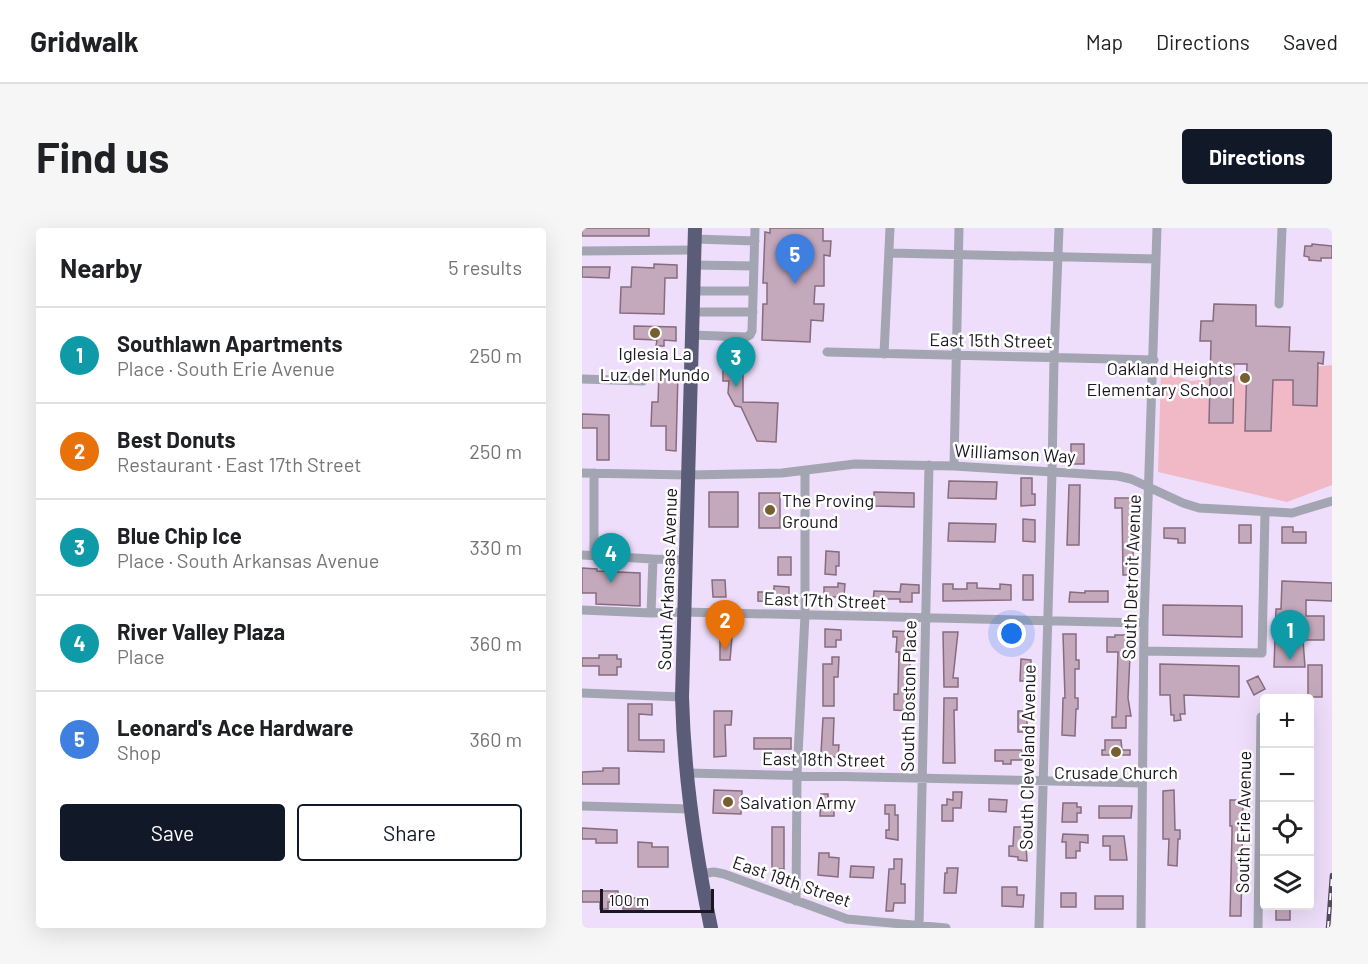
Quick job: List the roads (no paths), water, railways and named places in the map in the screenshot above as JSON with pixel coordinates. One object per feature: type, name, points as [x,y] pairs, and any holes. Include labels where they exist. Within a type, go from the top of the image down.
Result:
[{"type":"highway","name":"South Arkansas Avenue","points":[[695,239],[682,697],[690,809],[711,928]]},
{"type":"street","points":[[692,335],[749,336],[752,331],[755,228]]},
{"type":"street","points":[[884,354],[890,228]]},
{"type":"street","points":[[954,466],[959,228]]},
{"type":"street","name":"South Cleveland Avenue","points":[[1039,928],[1059,228]]},
{"type":"street","name":"South Detroit Avenue","points":[[1141,928],[1144,623],[1157,228]]},
{"type":"street","points":[[1279,304],[1282,228]]},
{"type":"street","points":[[582,251],[695,239],[755,241]]},
{"type":"street","points":[[889,253],[1156,260]]},
{"type":"street","points":[[694,265],[754,266]]},
{"type":"street","points":[[693,291],[753,291]]},
{"type":"street","points":[[693,312],[753,312]]},
{"type":"street","name":"East 15th Street","points":[[827,352],[1154,360]]},
{"type":"street","points":[[582,379],[643,381]]},
{"type":"street","name":"Williamson Way","points":[[582,473],[688,475],[805,471],[855,464],[929,465],[1118,476],[1131,479],[1183,503],[1200,508],[1292,513],[1332,501]]},
{"type":"street","name":"South Boston Place","points":[[919,927],[929,465]]},
{"type":"street","points":[[796,901],[797,775],[805,615],[805,471]]},
{"type":"street","points":[[594,473],[594,555]]},
{"type":"street","points":[[1144,651],[1262,653],[1265,512]]},
{"type":"street","points":[[582,555],[686,560]]},
{"type":"street","points":[[651,613],[653,558]]},
{"type":"street","name":"East 17th Street","points":[[582,610],[1144,623]]},
{"type":"street","points":[[582,693],[682,697]]},
{"type":"street","name":"South Erie Avenue","points":[[1258,928],[1261,748]]},
{"type":"street","name":"East 18th Street","points":[[686,773],[1142,783]]},
{"type":"street","points":[[582,806],[690,809]]},
{"type":"street","name":"East 19th Street","points":[[700,874],[714,872],[724,874],[847,919],[945,928]]},
{"type":"railway","points":[[1328,928],[1332,875]]},
{"type":"place","name":"Leonard's Ace Hardware","points":[[795,284]]},
{"type":"place","name":"Iglesia La Luz del Mundo","points":[[655,333]]},
{"type":"place","name":"Oakland Heights Elementary School","points":[[1245,378]]},
{"type":"place","name":"Blue Chip Ice","points":[[736,387]]},
{"type":"place","name":"The Proving Ground","points":[[770,510]]},
{"type":"place","name":"River Valley Plaza","points":[[611,583]]},
{"type":"place","name":"Best Donuts","points":[[725,650]]},
{"type":"place","name":"Southlawn Apartments","points":[[1290,660]]},
{"type":"place","name":"Crusade Church","points":[[1116,752]]},
{"type":"place","name":"Salvation Army","points":[[728,802]]}]
